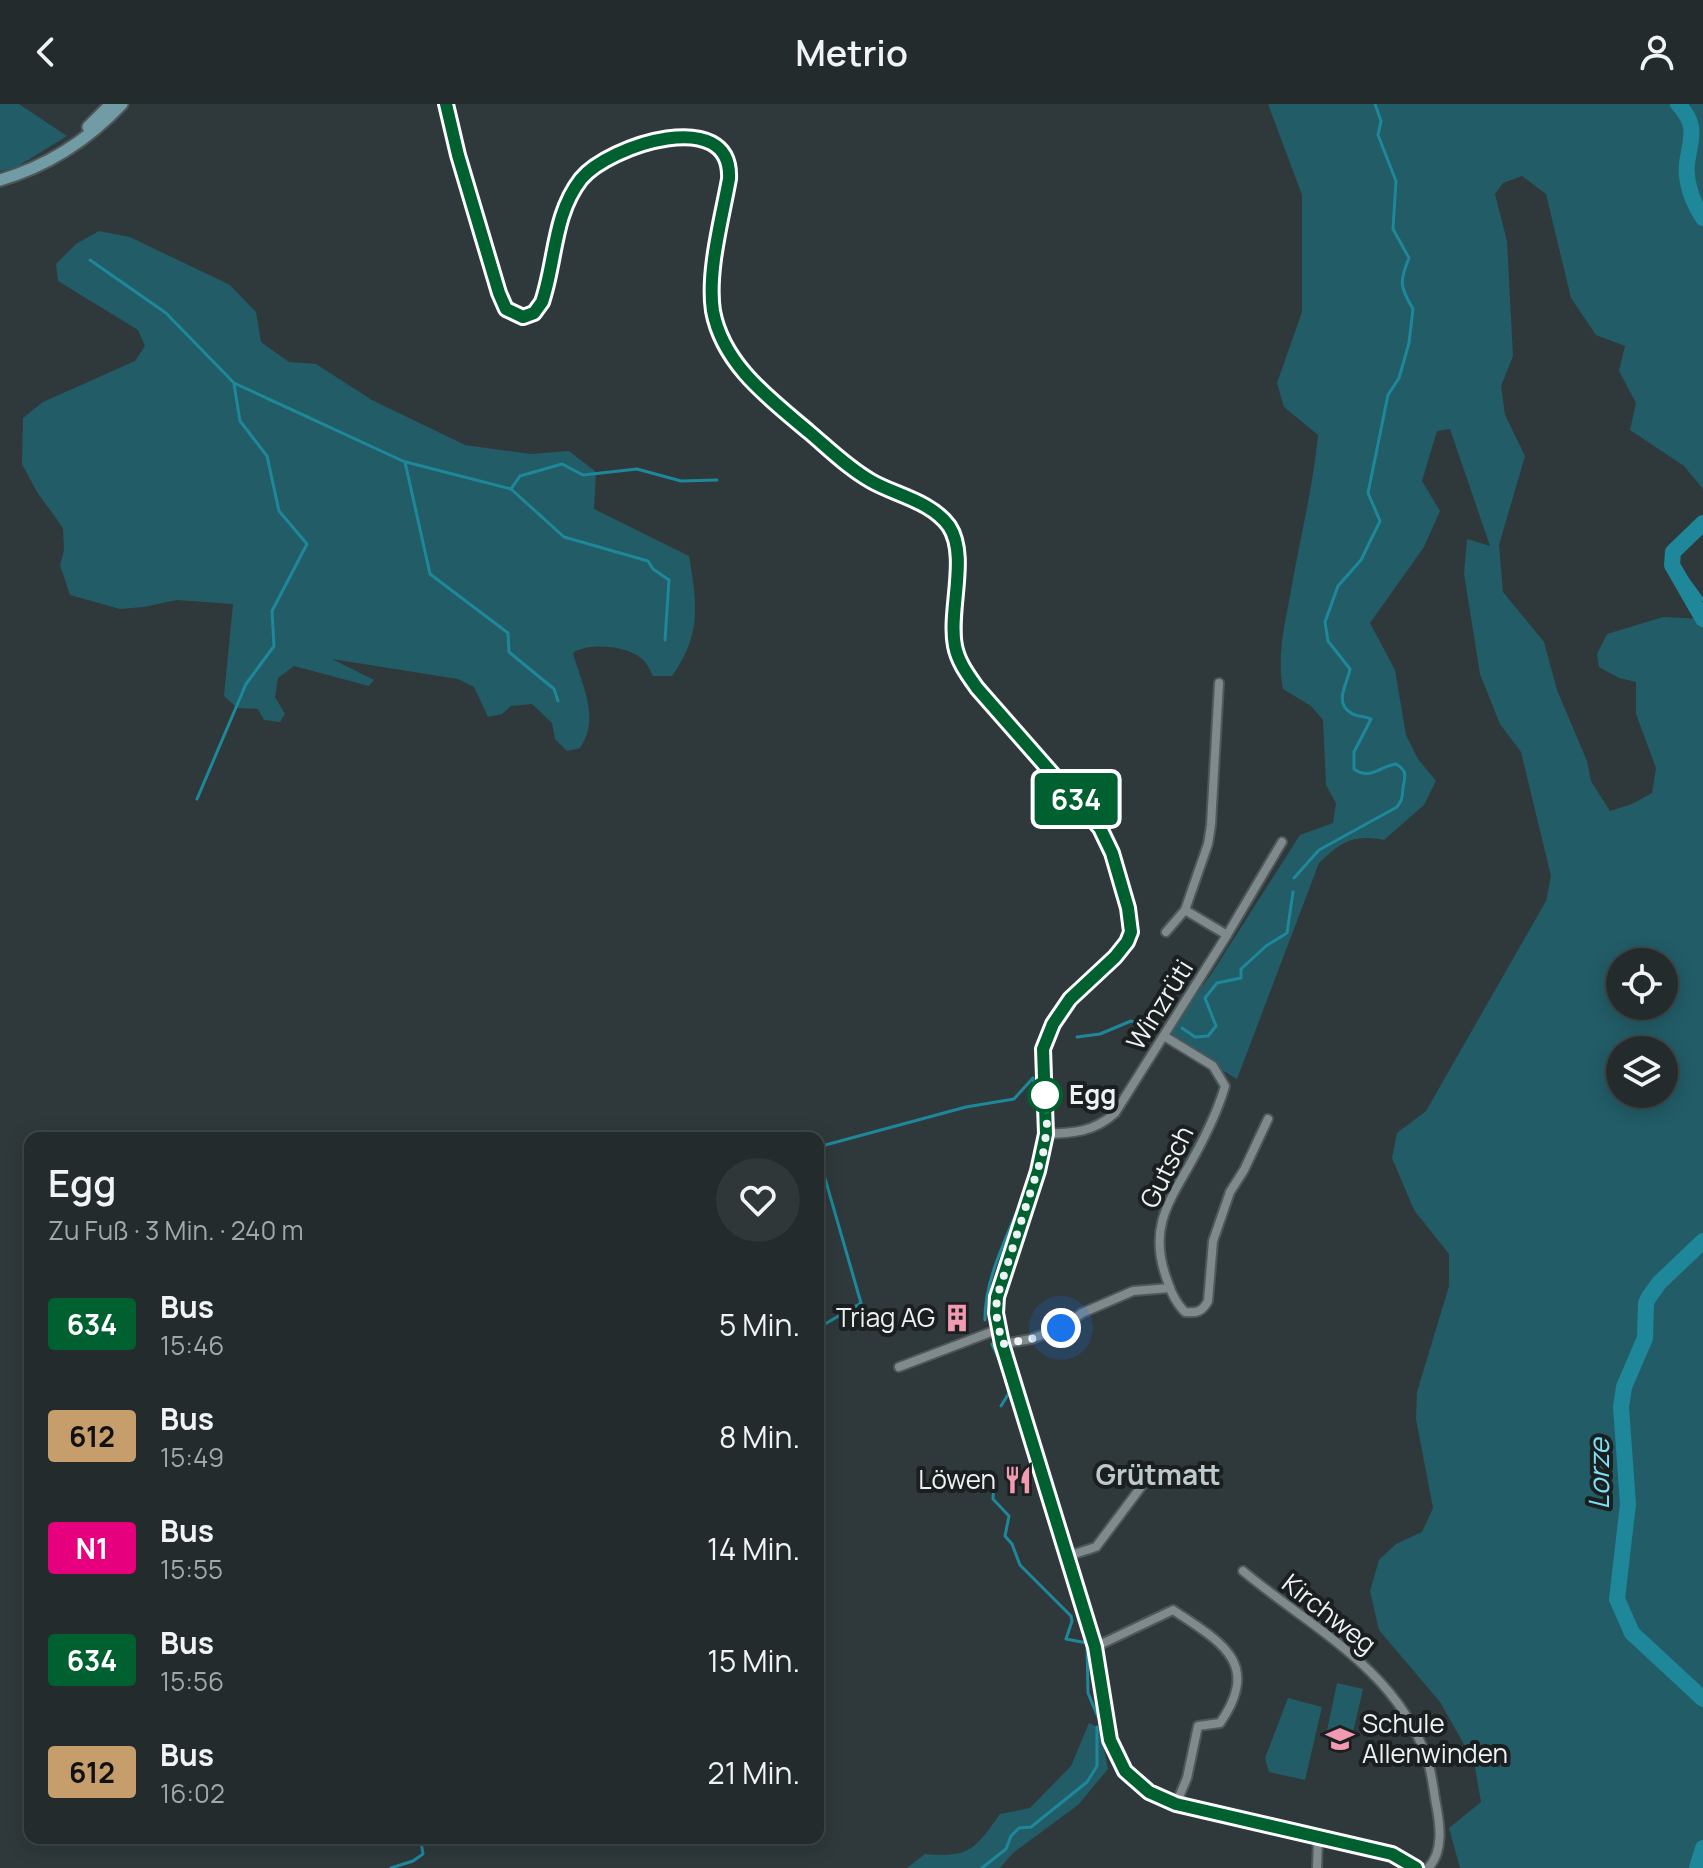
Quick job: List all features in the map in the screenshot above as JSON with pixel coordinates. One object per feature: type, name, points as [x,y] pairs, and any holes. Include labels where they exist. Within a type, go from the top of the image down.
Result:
[{"type":"street","points":[[15,176],[68,143],[111,104]]},
{"type":"street","points":[[0,180],[45,163],[80,143],[122,104]]},
{"type":"street","points":[[446,104],[499,293],[506,309],[523,317],[534,313],[542,302],[568,201],[580,180],[592,168],[632,147],[663,141],[704,138],[721,147],[729,163],[729,179],[712,288],[713,310],[725,346],[762,392],[852,469],[934,511],[949,526],[956,551],[953,636],[962,666],[977,688],[1093,819],[1105,838],[1116,867],[1131,923],[1127,942],[1070,999],[1046,1039],[1042,1064],[1046,1134],[1038,1171],[1002,1275],[996,1305],[1002,1344],[1095,1647],[1107,1722],[1117,1756],[1137,1784],[1176,1804],[1392,1854],[1415,1868]]},
{"type":"street","points":[[1166,932],[1185,910],[1208,844],[1219,683]]},
{"type":"street","name":"Winzrüti","points":[[1046,1134],[1080,1132],[1103,1124],[1115,1113],[1282,842]]},
{"type":"street","points":[[1185,910],[1227,935]]},
{"type":"street","name":"Gutsch","points":[[1164,1036],[1213,1066],[1225,1086],[1219,1109],[1161,1219],[1159,1243],[1170,1288]]},
{"type":"street","points":[[1002,1344],[1031,1339],[1061,1328],[1082,1313],[1133,1291],[1170,1288],[1185,1312],[1196,1313],[1204,1309],[1208,1301],[1213,1241],[1230,1192],[1268,1119]]},
{"type":"street","points":[[899,1367],[999,1329]]},
{"type":"street","points":[[1068,1556],[1096,1547],[1147,1479]]},
{"type":"street","name":"Kirchweg","points":[[1243,1571],[1350,1650],[1403,1708],[1427,1757],[1440,1826],[1435,1859],[1428,1868]]},
{"type":"street","points":[[1095,1647],[1173,1610],[1215,1638],[1236,1662],[1238,1672],[1233,1704],[1220,1723],[1198,1726],[1187,1778],[1176,1804]]},
{"type":"street","points":[[1317,1868],[1318,1838]]},
{"type":"shaded area","points":[[0,104],[19,104],[67,136],[15,168],[0,171]]},
{"type":"shaded area","points":[[1268,104],[1703,104],[1703,489],[1684,466],[1630,430],[1636,403],[1619,371],[1625,346],[1596,335],[1571,298],[1546,194],[1522,176],[1503,183],[1495,194],[1507,241],[1513,356],[1501,386],[1505,415],[1525,456],[1499,545],[1503,592],[1544,642],[1557,690],[1587,761],[1591,781],[1610,811],[1652,793],[1656,768],[1636,714],[1636,682],[1619,678],[1599,667],[1597,654],[1607,634],[1663,617],[1703,619],[1703,1868],[1460,1868],[1449,1828],[1481,1802],[1474,1762],[1440,1702],[1379,1630],[1370,1591],[1379,1560],[1396,1544],[1422,1532],[1433,1508],[1416,1419],[1417,1392],[1449,1286],[1449,1254],[1414,1210],[1392,1158],[1397,1133],[1426,1111],[1546,901],[1551,876],[1521,752],[1500,724],[1480,674],[1464,574],[1467,539],[1490,546],[1450,429],[1437,431],[1422,481],[1440,511],[1424,547],[1370,623],[1395,670],[1406,735],[1418,759],[1436,781],[1424,805],[1384,840],[1364,838],[1348,841],[1319,863],[1237,1079],[1164,1036],[1210,976],[1300,835],[1333,823],[1336,803],[1326,785],[1323,720],[1311,706],[1283,689],[1281,666],[1284,631],[1318,435],[1284,407],[1277,383],[1302,312],[1302,195]]},
{"type":"shaded area","points":[[99,231],[130,237],[230,285],[256,312],[261,342],[289,362],[316,364],[372,400],[465,445],[531,454],[569,451],[596,472],[594,509],[689,556],[695,618],[688,646],[672,676],[653,676],[642,659],[618,648],[588,647],[573,653],[587,700],[589,725],[580,748],[567,751],[555,739],[552,723],[532,704],[511,706],[502,714],[488,717],[474,687],[458,679],[332,659],[374,680],[369,686],[294,666],[278,678],[275,697],[285,714],[280,722],[264,720],[258,709],[237,708],[224,696],[233,604],[177,600],[120,609],[70,595],[60,565],[64,550],[63,528],[37,492],[22,464],[23,418],[43,402],[135,361],[145,346],[138,330],[58,281],[56,264],[76,244]]},
{"type":"shaded area","points":[[1337,1683],[1363,1689],[1351,1741],[1326,1735]]},
{"type":"shaded area","points":[[1288,1698],[1322,1707],[1305,1780],[1269,1772],[1265,1758]]},
{"type":"shaded area","points":[[1089,1723],[1100,1728],[1108,1769],[1078,1805],[1013,1853],[1000,1868],[907,1868],[925,1854],[952,1854],[970,1849],[1000,1814],[1030,1808],[1071,1766]]},
{"type":"waterway","points":[[1294,878],[1319,850],[1397,807],[1402,798],[1405,777],[1396,764],[1365,774],[1354,769],[1354,752],[1371,719],[1351,713],[1343,703],[1350,669],[1328,641],[1325,622],[1338,586],[1361,560],[1380,521],[1368,493],[1388,395],[1399,378],[1409,343],[1413,309],[1402,284],[1409,258],[1393,229],[1396,181],[1378,135],[1381,121],[1375,104]]},
{"type":"waterway","name":"Lorze","points":[[1678,104],[1691,126],[1687,178],[1703,218]]},
{"type":"waterway","points":[[90,260],[166,313],[234,383],[405,462],[430,574],[508,633],[509,652],[554,689],[558,701]]},
{"type":"waterway","points":[[197,799],[246,684],[274,646],[272,611],[307,544],[279,511],[267,456],[240,421],[234,384]]},
{"type":"waterway","points":[[406,462],[511,489],[564,537],[648,561],[653,569],[669,580],[665,640]]},
{"type":"waterway","points":[[511,489],[520,476],[562,464],[583,475],[637,469],[681,481],[717,480]]},
{"type":"waterway","name":"Lorze","points":[[1703,523],[1673,552],[1672,565],[1703,619]]},
{"type":"waterway","points":[[1672,565],[1681,570],[1703,600]]},
{"type":"waterway","points":[[1182,1028],[1195,1037],[1208,1036],[1216,1026],[1205,998],[1217,983],[1241,978],[1241,969],[1266,946],[1287,933],[1293,892]]},
{"type":"waterway","points":[[1077,1037],[1100,1034],[1131,1021],[1148,1028],[1159,1027]]},
{"type":"waterway","points":[[824,1145],[966,1107],[1014,1099],[1033,1078]]},
{"type":"waterway","points":[[985,1320],[992,1275],[1035,1163],[1039,1117],[1033,1078]]},
{"type":"waterway","points":[[824,1175],[861,1303],[824,1325]]},
{"type":"waterway","name":"Lorze","points":[[1703,1241],[1659,1283],[1649,1297],[1646,1303],[1645,1338],[1624,1387],[1621,1407],[1628,1504],[1617,1599],[1632,1633],[1703,1699]]},
{"type":"waterway","points":[[992,1344],[1009,1393],[1001,1406]]},
{"type":"waterway","points":[[989,1479],[994,1482],[993,1499],[1009,1516],[1005,1536],[1012,1544],[1020,1565],[1071,1616],[1066,1639],[1087,1643],[1088,1693],[1098,1717]]},
{"type":"waterway","points":[[982,1868],[1006,1849],[1011,1836],[1019,1828],[1031,1827],[1087,1782],[1097,1766],[1097,1727]]},
{"type":"waterway","points":[[391,1868],[413,1861],[423,1854],[421,1844]]},
{"type":"waterway","name":"Lorze","points":[[1697,1868],[1703,1848]]},
{"type":"bus line","name":"634","points":[[446,104],[499,293],[506,309],[523,317],[540,307],[554,243],[568,201],[580,180],[592,168],[632,147],[663,141],[704,138],[721,147],[729,163],[729,179],[712,288],[713,310],[725,346],[736,364],[762,392],[852,469],[934,511],[949,526],[957,566],[953,636],[962,666],[977,688],[1100,828],[1112,853],[1131,923],[1127,942],[1070,999],[1046,1039],[1042,1064],[1046,1108],[1044,1150],[1002,1275],[996,1305],[1002,1344],[1095,1647],[1110,1740],[1125,1771],[1137,1784],[1157,1797],[1208,1812],[1392,1854],[1416,1868]]},
{"type":"place","name":"Egg","points":[[1045,1095]]},
{"type":"place","name":"Triag AG","points":[[957,1318]]},
{"type":"place","name":"Löwen","points":[[1018,1480]]},
{"type":"place","name":"Schule Allenwinden","points":[[1340,1739]]},
{"type":"district","name":"Grütmatt","points":[[1158,1475]]},
{"type":"route","points":[[1045,1095],[1047,1126],[1044,1150],[1002,1275],[996,1313],[1002,1344],[1031,1339],[1061,1328]]}]
